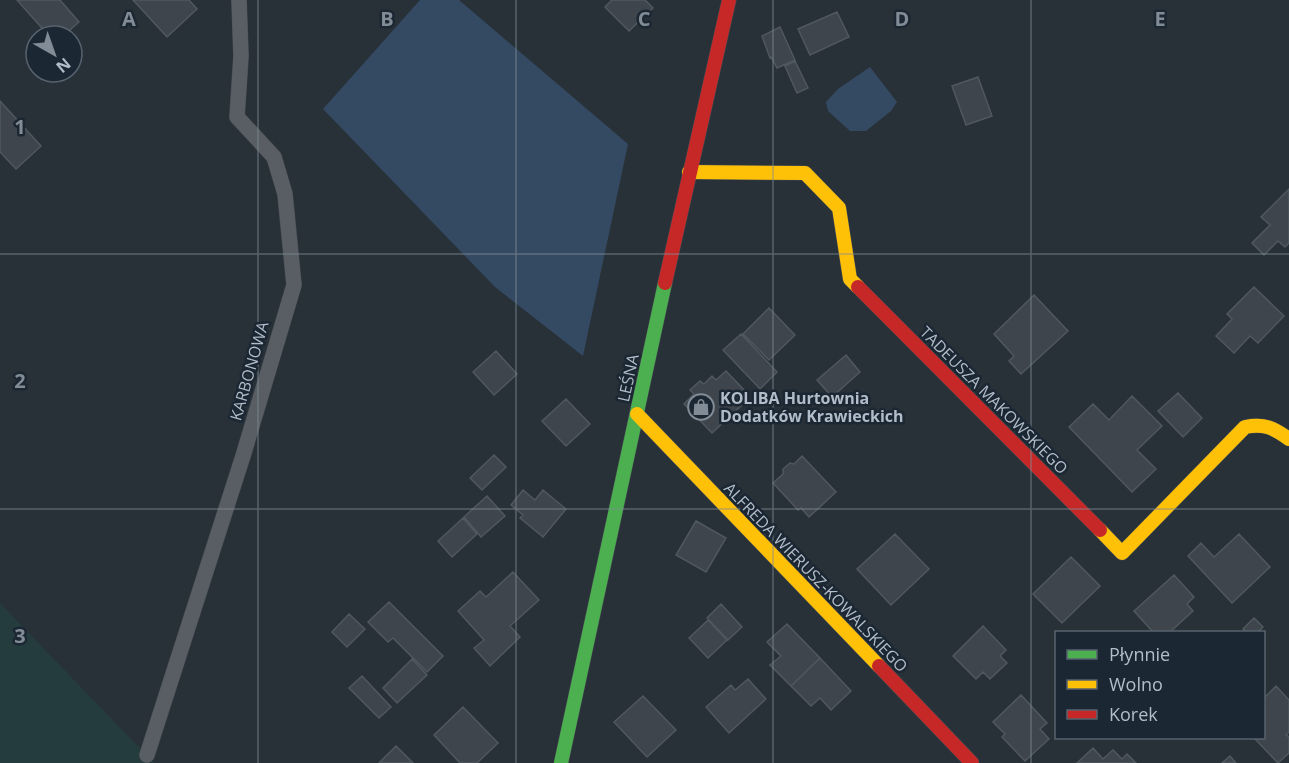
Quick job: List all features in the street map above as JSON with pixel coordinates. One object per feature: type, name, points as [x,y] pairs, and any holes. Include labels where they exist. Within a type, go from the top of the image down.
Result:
[{"type":"street","name":"LEŚNA","points":[[561,763],[689,172],[729,0]]},
{"type":"street","name":"TADEUSZA MAKOWSKIEGO","points":[[689,172],[805,173],[839,208],[850,279],[1122,553],[1245,428],[1260,423],[1289,438]]},
{"type":"street","name":"ALFREDA WIERUSZ-KOWALSKIEGO","points":[[638,414],[972,763]]},
{"type":"lane","name":"KARBONOWA","points":[[147,755],[243,456],[294,285],[285,194],[274,158],[237,117],[241,57],[239,0]]},
{"type":"green space","points":[[0,603],[154,763],[0,763]]},
{"type":"water","points":[[420,0],[459,0],[628,144],[583,356],[495,287],[323,109]]},
{"type":"water","points":[[870,67],[897,102],[891,111],[866,131],[850,131],[828,111],[826,102],[838,89]]},
{"type":"building","points":[[17,0],[60,0],[79,22],[77,24],[38,24]]},
{"type":"building","points":[[133,0],[189,0],[197,9],[167,37]]},
{"type":"building","points":[[612,0],[645,0],[653,8],[629,31],[605,7]]},
{"type":"building","points":[[837,12],[849,37],[810,55],[798,29]]},
{"type":"building","points":[[780,27],[795,60],[777,68],[770,58],[762,36]]},
{"type":"building","points":[[795,61],[808,88],[797,93],[785,66]]},
{"type":"building","points":[[978,77],[992,116],[966,125],[952,86]]},
{"type":"building","points":[[0,101],[41,146],[16,169],[0,152]]},
{"type":"building","points":[[1289,189],[1289,243],[1285,247],[1278,241],[1264,255],[1252,243],[1270,225],[1261,217]]},
{"type":"building","points":[[1254,287],[1284,316],[1258,343],[1250,336],[1234,353],[1216,336],[1232,319],[1227,314]]},
{"type":"building","points":[[1034,295],[1068,331],[1021,374],[1009,361],[1014,356],[994,334]]},
{"type":"building","points":[[769,308],[795,335],[769,360],[743,334]]},
{"type":"building","points":[[741,334],[777,372],[760,389],[723,350]]},
{"type":"building","points":[[496,351],[517,374],[494,395],[473,372]]},
{"type":"building","points":[[846,355],[860,372],[832,397],[817,380]]},
{"type":"building","points":[[726,371],[748,394],[739,402],[742,405],[712,433],[684,404],[694,394],[690,390],[700,381],[704,384],[712,376],[716,380]]},
{"type":"building","points":[[1178,393],[1202,418],[1183,437],[1158,411]]},
{"type":"building","points":[[1132,396],[1162,426],[1137,450],[1156,469],[1132,492],[1069,427],[1093,404],[1109,420]]},
{"type":"building","points":[[566,399],[590,424],[566,446],[542,421]]},
{"type":"building","points":[[494,455],[506,467],[482,490],[470,478]]},
{"type":"building","points":[[802,456],[836,492],[809,517],[801,508],[798,510],[773,483],[783,474],[783,469],[790,463],[794,464]]},
{"type":"building","points":[[523,490],[535,500],[543,490],[566,509],[543,537],[520,518],[523,515],[511,505]]},
{"type":"building","points":[[487,496],[505,516],[481,537],[464,517]]},
{"type":"building","points":[[463,518],[477,534],[452,557],[438,541]]},
{"type":"building","points":[[696,521],[726,538],[706,572],[676,555]]},
{"type":"building","points":[[895,534],[929,569],[891,605],[857,569]]},
{"type":"building","points":[[1239,534],[1270,567],[1232,603],[1188,556],[1201,543],[1214,557]]},
{"type":"building","points":[[1071,557],[1100,586],[1062,623],[1033,594]]},
{"type":"building","points":[[513,572],[539,600],[510,626],[520,637],[490,666],[474,648],[484,640],[458,611],[480,591],[486,597]]},
{"type":"building","points":[[1174,575],[1194,597],[1187,604],[1193,611],[1171,631],[1152,631],[1134,611]]},
{"type":"building","points":[[389,602],[443,656],[427,672],[393,638],[388,642],[368,622]]},
{"type":"building","points":[[721,604],[742,627],[728,640],[707,618]]},
{"type":"building","points":[[349,614],[365,629],[347,647],[332,632]]},
{"type":"building","points":[[1254,618],[1263,627],[1259,631],[1243,629]]},
{"type":"building","points":[[708,620],[727,640],[708,658],[689,638]]},
{"type":"building","points":[[787,624],[820,658],[791,686],[770,665],[781,656],[767,642]]},
{"type":"building","points":[[983,626],[1006,650],[1000,656],[1007,663],[990,679],[983,672],[976,679],[953,656]]},
{"type":"building","points":[[820,658],[851,691],[831,710],[820,698],[811,706],[791,686]]},
{"type":"building","points":[[412,659],[427,675],[397,703],[383,688]]},
{"type":"building","points":[[362,676],[391,707],[379,718],[349,688]]},
{"type":"building","points":[[748,679],[766,699],[729,733],[706,707],[731,685],[735,690]]},
{"type":"building","points":[[1276,686],[1289,700],[1289,732],[1286,735],[1289,737],[1289,753],[1278,763],[1255,739],[1265,739],[1265,697]]},
{"type":"building","points":[[1021,695],[1047,723],[1040,729],[1049,739],[1025,761],[1002,737],[1005,734],[993,722]]},
{"type":"building","points":[[643,696],[676,730],[647,757],[614,722]]},
{"type":"building","points":[[463,707],[498,743],[477,763],[460,763],[434,735]]},
{"type":"building","points":[[396,746],[413,763],[379,763]]},
{"type":"building","points":[[1093,748],[1103,759],[1113,750],[1122,759],[1127,754],[1136,763],[1077,763]]},
{"type":"building","points":[[1230,756],[1236,763],[1222,763]]},
{"type":"traffic: fast","points":[[561,763],[665,283]]},
{"type":"traffic: slow","points":[[689,172],[805,173],[839,208],[850,279],[858,287]]},
{"type":"traffic: slow","points":[[637,414],[879,666]]},
{"type":"traffic: slow","points":[[1100,530],[1122,553],[1245,427],[1268,427],[1289,439]]},
{"type":"traffic: jam","points":[[665,283],[729,0]]},
{"type":"traffic: jam","points":[[858,287],[1100,530]]},
{"type":"traffic: jam","points":[[879,666],[972,763]]},
{"type":"place","name":"KOLIBA Hurtownia Dodatków Krawieckich","points":[[701,407]]}]
